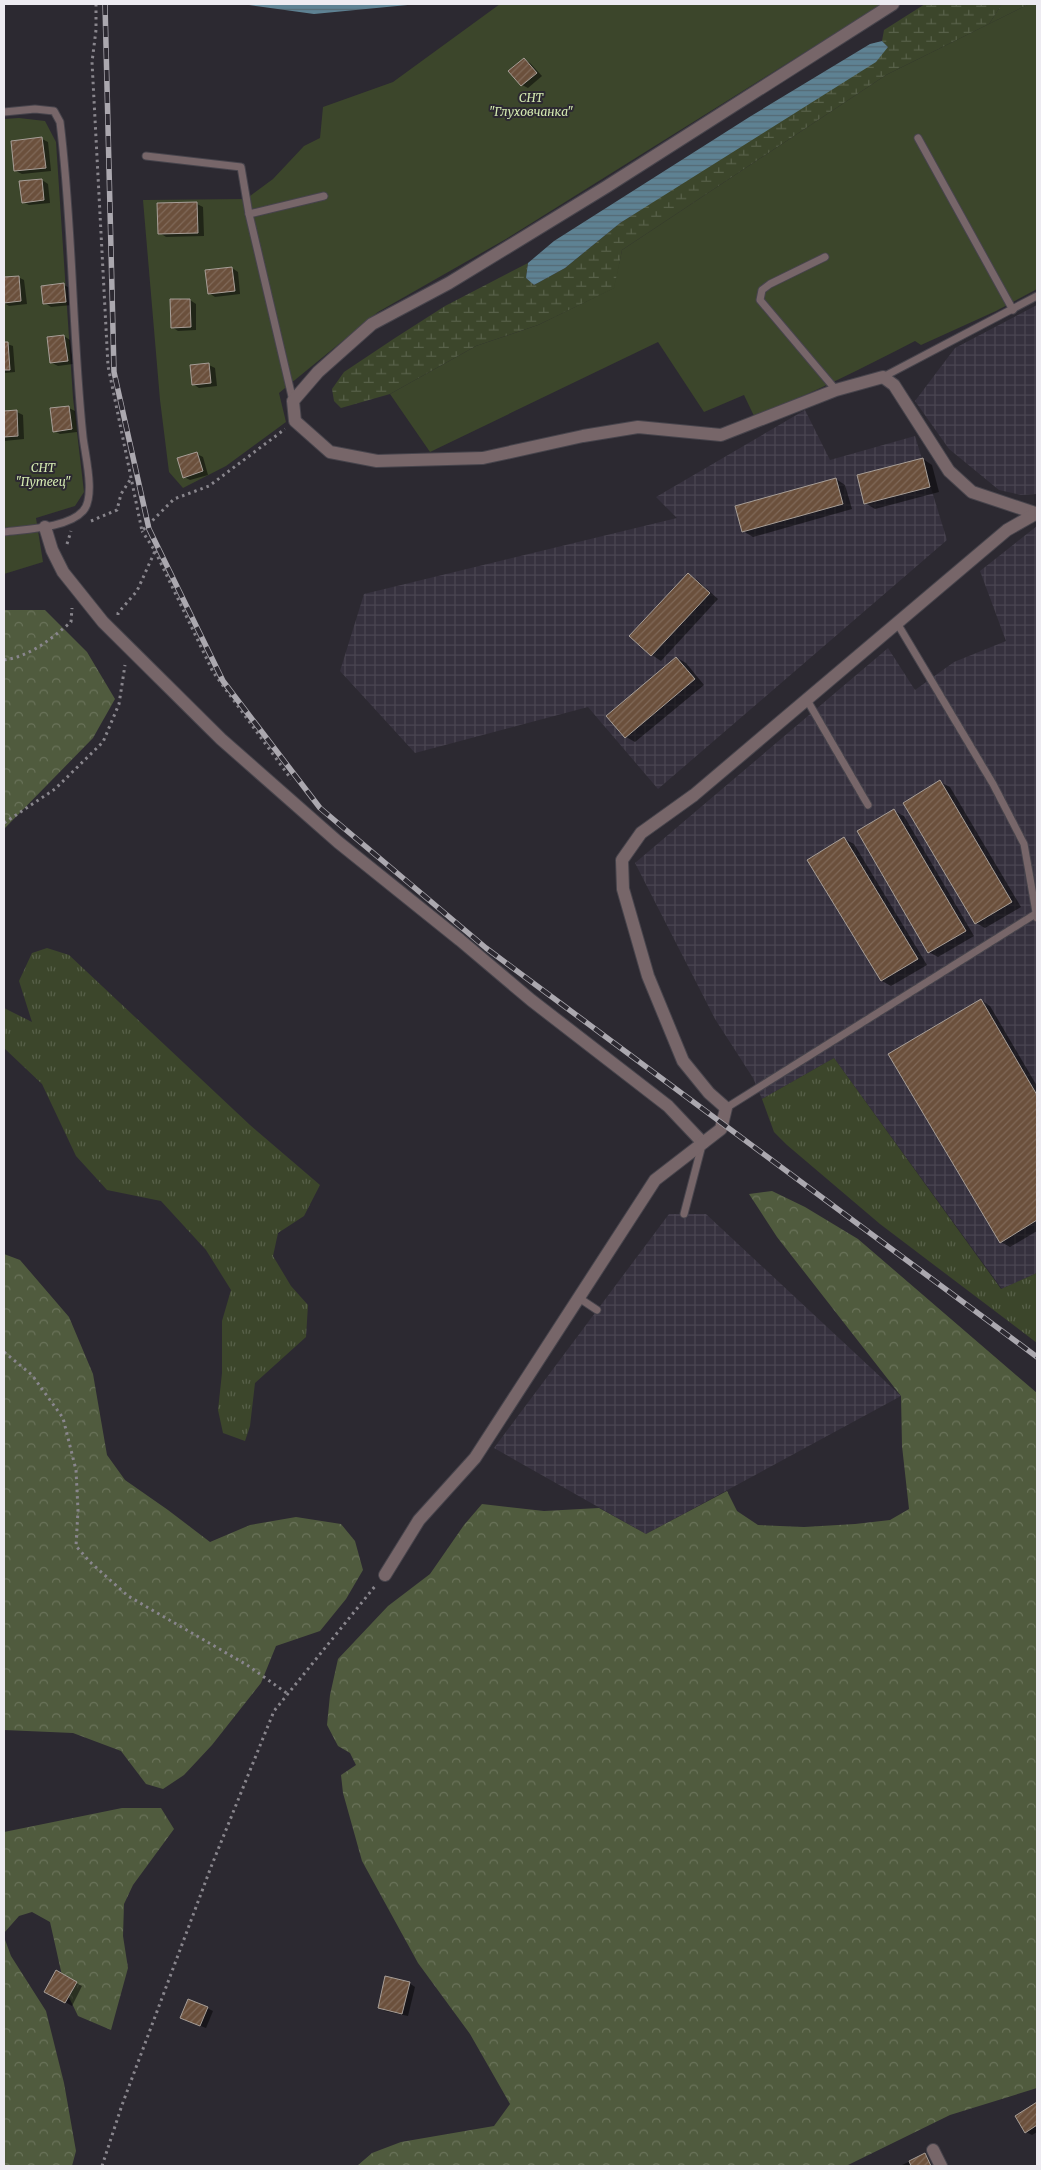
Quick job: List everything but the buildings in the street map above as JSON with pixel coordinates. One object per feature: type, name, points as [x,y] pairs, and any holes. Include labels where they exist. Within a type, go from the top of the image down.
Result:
[{"type":"street","points":[[893,4],[606,187],[449,283],[372,324],[318,372],[293,401],[295,421],[330,452],[377,461],[484,458],[583,436],[638,427],[721,435],[836,390],[883,377],[894,385],[948,471],[972,492],[1036,513]]},
{"type":"street","points":[[385,1575],[419,1520],[475,1458],[655,1180],[721,1129],[726,1108],[709,1093],[683,1061],[648,976],[623,889],[622,860],[640,833],[694,794],[1007,530],[1036,513]]},
{"type":"street","points":[[45,527],[52,550],[64,572],[103,622],[221,739],[338,842],[531,1000],[668,1106],[703,1143]]},
{"type":"street","points":[[933,2150],[941,2166]]},
{"type":"lane","points":[[4,112],[54,111],[60,122],[81,414],[90,496],[84,511],[70,520],[45,527],[4,532]]},
{"type":"lane","points":[[918,138],[1013,310]]},
{"type":"lane","points":[[146,156],[241,167],[249,214],[293,401]]},
{"type":"lane","points":[[249,214],[324,196]]},
{"type":"lane","points":[[825,258],[770,284],[762,290],[760,300],[836,390]]},
{"type":"lane","points":[[883,377],[1037,296]]},
{"type":"lane","points":[[897,624],[993,784],[1024,844],[1037,918]]},
{"type":"lane","points":[[807,700],[868,805]]},
{"type":"lane","points":[[726,1108],[1037,913]]},
{"type":"lane","points":[[684,1214],[703,1143]]},
{"type":"lane","points":[[579,1298],[597,1310]]},
{"type":"path","points":[[96,4],[96,30],[92,62],[108,366],[142,530],[155,552],[213,672],[292,780]]},
{"type":"path","points":[[142,530],[174,499],[209,486],[295,421]]},
{"type":"path","points":[[88,522],[117,510],[121,494],[131,480]]},
{"type":"path","points":[[68,553],[67,543],[72,528]]},
{"type":"path","points":[[4,822],[55,789],[103,742],[119,704],[124,644],[118,613],[137,591],[155,552]]},
{"type":"path","points":[[4,660],[26,655],[51,639],[72,622],[72,583]]},
{"type":"path","points":[[4,1352],[32,1375],[63,1418],[76,1470],[78,1510],[76,1546],[90,1562],[128,1596],[247,1665],[288,1694]]},
{"type":"path","points":[[102,2166],[122,2105],[211,1867],[274,1711],[385,1575]]},
{"type":"shaded area","points":[[1037,305],[1037,494],[1021,495],[999,490],[949,449],[915,401],[955,348]]},
{"type":"shaded area","points":[[805,410],[830,460],[915,436],[947,540],[658,789],[588,707],[415,753],[340,671],[364,594],[677,518],[656,497]]},
{"type":"shaded area","points":[[1037,526],[1037,1273],[1002,1289],[834,1058],[762,1099],[753,1078],[715,1019],[635,863],[888,648],[915,690],[954,662],[1006,641],[980,571]]},
{"type":"shaded area","points":[[669,1214],[706,1214],[901,1396],[646,1534],[494,1448]]},
{"type":"green space","name":"СНТ \"Глуховчанка\"","points":[[500,4],[882,4],[506,239],[378,312],[279,393],[286,422],[226,466],[183,488],[169,472],[160,400],[143,200],[246,199],[273,179],[304,146],[320,138],[323,107],[393,82]]},
{"type":"green space","points":[[925,4],[1002,4],[989,24],[886,75],[622,250],[615,288],[538,325],[476,346],[390,394],[341,408],[334,401],[332,389],[344,372],[445,306],[528,263],[526,278],[534,285],[565,268],[620,223],[888,47],[882,41],[884,30]]},
{"type":"green space","points":[[1002,4],[1029,4],[989,24]]},
{"type":"green space","points":[[1029,4],[1037,4],[1037,289],[996,311],[921,345],[915,341],[816,390],[754,416],[744,395],[704,412],[658,342],[430,452],[390,394],[476,346],[538,325],[614,288],[622,250],[886,75]]},
{"type":"green space","name":"СНТ \"Путеец\"","points":[[19,118],[45,121],[56,142],[73,398],[84,492],[75,506],[36,518],[43,562],[4,574],[4,119]]},
{"type":"green space","points":[[4,610],[45,610],[87,652],[115,699],[93,738],[4,829]]},
{"type":"green space","points":[[47,948],[69,955],[250,1125],[320,1185],[304,1216],[278,1233],[273,1256],[291,1286],[308,1305],[306,1337],[255,1383],[250,1426],[245,1441],[223,1433],[218,1410],[222,1373],[222,1321],[231,1290],[206,1250],[161,1201],[107,1190],[76,1156],[42,1084],[4,1048],[4,1008],[32,1022],[19,981],[32,953]]},
{"type":"green space","points":[[834,1058],[1001,1289],[1037,1273],[1037,1343],[880,1224],[774,1132],[762,1099]]},
{"type":"green space","points":[[772,1191],[805,1207],[858,1239],[1037,1393],[1037,2088],[950,2115],[846,2166],[357,2166],[372,2153],[401,2142],[494,2126],[510,2104],[470,2034],[418,1963],[362,1861],[343,1793],[341,1775],[356,1765],[350,1753],[338,1746],[327,1725],[330,1695],[338,1659],[388,1606],[430,1574],[464,1525],[482,1504],[544,1511],[599,1508],[646,1534],[727,1491],[737,1511],[758,1525],[804,1527],[855,1524],[890,1520],[909,1509],[902,1446],[901,1396],[777,1237],[749,1194]]},
{"type":"green space","points":[[4,1254],[20,1260],[69,1317],[93,1374],[107,1455],[125,1480],[210,1542],[250,1525],[296,1517],[341,1524],[355,1541],[363,1570],[346,1599],[320,1631],[276,1646],[261,1683],[212,1745],[184,1775],[163,1789],[146,1784],[121,1751],[73,1733],[4,1730]]},
{"type":"green space","points":[[122,1808],[161,1808],[174,1829],[133,1885],[124,1904],[123,1936],[128,1968],[111,2030],[78,2016],[65,1989],[50,1922],[32,1912],[19,1916],[4,1933],[4,1832]]},
{"type":"green space","points":[[4,1937],[11,1956],[46,2011],[64,2083],[76,2151],[72,2166],[4,2166]]},
{"type":"water","points":[[242,4],[418,4],[314,14]]},
{"type":"water","points":[[882,41],[888,47],[876,62],[620,223],[565,268],[534,285],[526,278],[528,263],[554,241],[751,116],[870,44]]},
{"type":"railway","points":[[105,4],[114,372],[149,529],[223,681],[320,808],[486,948],[1037,1357]]}]
